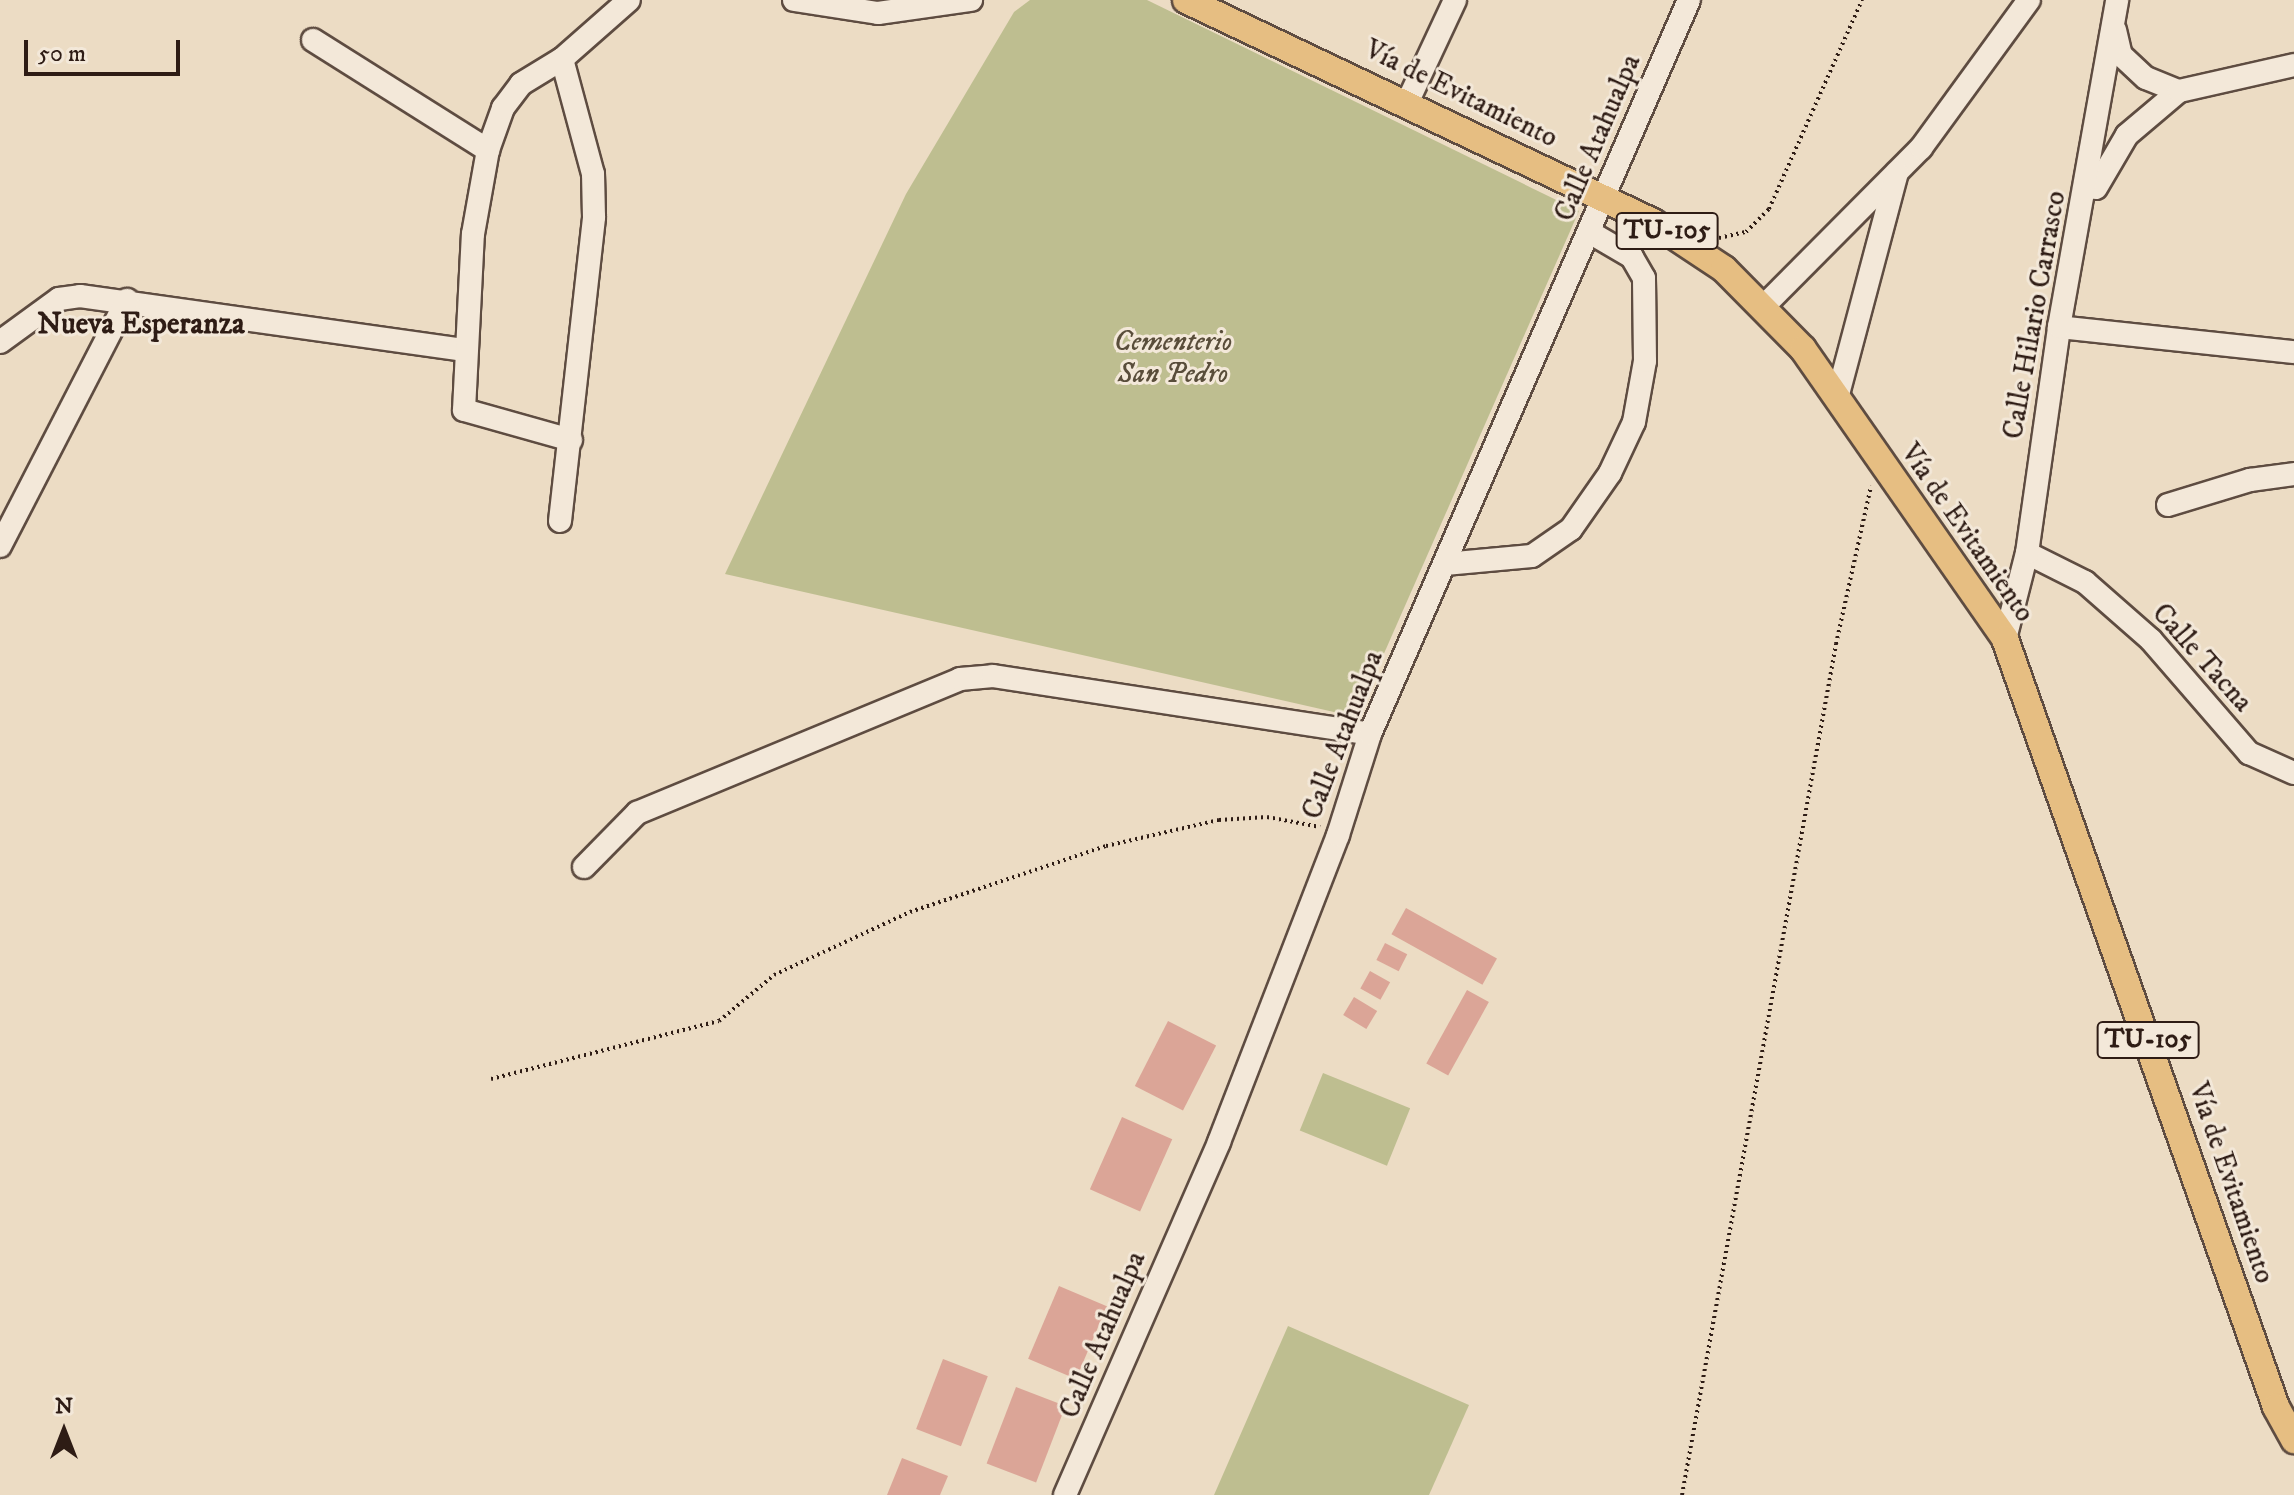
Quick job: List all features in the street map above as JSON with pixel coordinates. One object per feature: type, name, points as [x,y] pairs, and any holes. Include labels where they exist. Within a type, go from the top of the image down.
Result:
[{"type":"main road","name":"Vía de Evitamiento","points":[[1196,2],[1408,101],[1690,246],[1764,306],[1837,398],[1877,460],[2005,639],[2271,1394],[2294,1440]]},
{"type":"street","points":[[571,440],[464,410],[463,350],[488,150],[521,84],[562,59],[629,0]]},
{"type":"street","points":[[794,0],[878,13],[971,0]]},
{"type":"street","points":[[1408,101],[1455,0]]},
{"type":"street","name":"Calle Atahualpa","points":[[1065,1495],[1219,1142],[1338,835],[1370,734],[1591,233],[1689,0]]},
{"type":"street","points":[[1764,306],[1898,172],[1973,83],[2029,0]]},
{"type":"street","points":[[2115,11],[2121,55],[2146,78],[2179,91]]},
{"type":"street","name":"Calle Hilario Carrasco","points":[[2005,639],[2027,553],[2059,327],[2083,219],[2115,11]]},
{"type":"street","points":[[313,40],[488,150]]},
{"type":"street","points":[[560,521],[594,217],[593,174],[562,59]]},
{"type":"street","points":[[2083,219],[2127,135],[2179,91],[2294,65]]},
{"type":"street","points":[[1837,398],[1898,172]]},
{"type":"street","points":[[1445,564],[1532,556],[1571,529],[1610,473],[1634,422],[1645,361],[1644,278],[1632,257],[1591,233]]},
{"type":"street","points":[[0,342],[59,299],[127,300],[463,350]]},
{"type":"street","points":[[0,546],[127,300]]},
{"type":"street","points":[[2059,327],[2294,352]]},
{"type":"street","points":[[2168,505],[2294,474]]},
{"type":"street","name":"Calle Tacna","points":[[2027,553],[2085,582],[2151,640],[2249,753],[2294,773]]},
{"type":"street","points":[[584,867],[637,813],[960,679],[993,676],[1370,734]]},
{"type":"path","points":[[1690,246],[1746,232],[1769,209],[1862,0]]},
{"type":"path","points":[[1682,1495],[1836,644],[1877,460]]},
{"type":"path","points":[[491,1079],[719,1021],[774,975],[910,912],[1106,846],[1219,820],[1267,817],[1312,823],[1338,835]]},
{"type":"green space","name":"Cementerio San Pedro","points":[[1030,0],[1147,0],[1579,211],[1356,717],[725,574],[906,194],[1014,12]]},
{"type":"green space","points":[[1323,1073],[1410,1108],[1387,1166],[1300,1130]]},
{"type":"green space","points":[[1288,1326],[1469,1405],[1429,1495],[1214,1495]]},
{"type":"building","points":[[1406,908],[1497,958],[1482,985],[1391,934]]},
{"type":"building","points":[[1385,943],[1407,954],[1399,971],[1376,960]]},
{"type":"building","points":[[1370,971],[1390,982],[1380,1000],[1360,988]]},
{"type":"building","points":[[1467,990],[1489,1002],[1448,1076],[1426,1063]]},
{"type":"building","points":[[1354,997],[1377,1011],[1366,1029],[1343,1015]]},
{"type":"building","points":[[1168,1021],[1216,1046],[1183,1111],[1135,1086]]},
{"type":"building","points":[[1122,1117],[1172,1139],[1140,1212],[1090,1189]]},
{"type":"building","points":[[1059,1286],[1107,1306],[1076,1379],[1028,1359]]},
{"type":"building","points":[[943,1359],[988,1376],[961,1446],[916,1429]]},
{"type":"building","points":[[1016,1387],[1065,1406],[1036,1483],[987,1464]]},
{"type":"building","points":[[902,1458],[948,1476],[940,1495],[887,1495]]},
{"type":"district","name":"Nueva Esperanza","points":[[141,325]]}]
